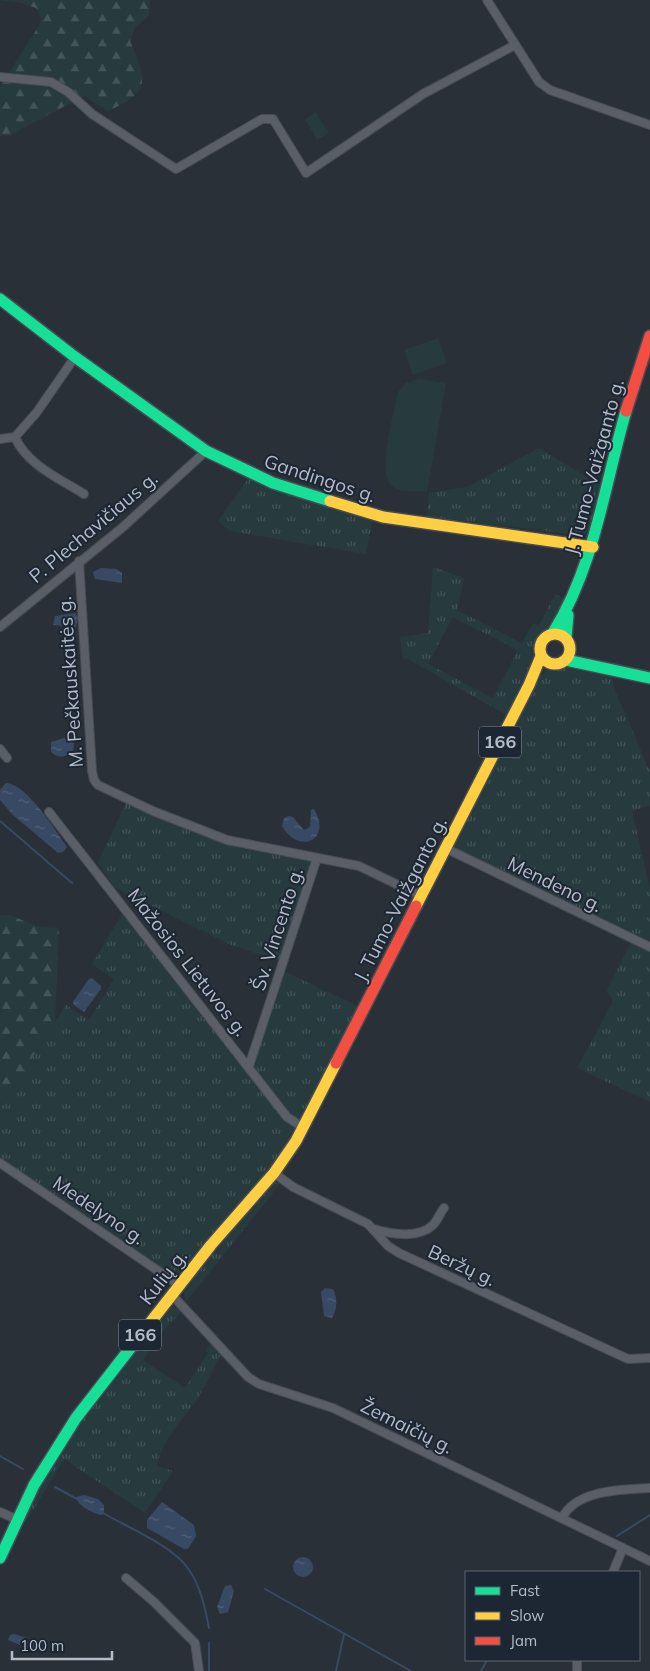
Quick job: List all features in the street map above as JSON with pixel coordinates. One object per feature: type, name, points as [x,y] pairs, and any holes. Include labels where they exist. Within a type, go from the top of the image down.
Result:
[{"type":"main road","name":"Gandingos g.","points":[[0,299],[75,357],[206,451],[273,483],[382,517],[592,546]]},
{"type":"main road","name":"J. Tumo-Vaižganto g.","points":[[553,634],[570,606],[592,546],[623,421],[650,336]]},
{"type":"main road","name":"J. Tumo-Vaižganto g.","points":[[566,638],[570,606]]},
{"type":"main road","points":[[553,634],[566,638],[568,655]]},
{"type":"main road","name":"166","points":[[545,660],[541,642],[544,638],[553,634]]},
{"type":"main road","points":[[545,660],[559,664],[568,655]]},
{"type":"main road","points":[[568,655],[592,664],[650,678]]},
{"type":"main road","name":"J. Tumo-Vaižganto g.","points":[[304,1128],[445,848],[529,685],[545,660]]},
{"type":"main road","name":"Kulių g.","points":[[0,1558],[16,1519],[47,1461],[76,1418],[226,1226],[274,1173],[304,1128]]},
{"type":"street","points":[[487,0],[539,82],[550,90],[650,125]]},
{"type":"street","points":[[0,76],[51,82],[68,92],[92,114],[176,169],[262,119],[273,118],[306,173],[423,94],[515,45]]},
{"type":"street","points":[[0,439],[15,437],[36,412],[75,357]]},
{"type":"street","points":[[15,437],[18,445],[28,457],[84,494]]},
{"type":"street","name":"P. Plechavičiaus g.","points":[[0,625],[123,527],[206,451]]},
{"type":"street","name":"M. Pečkauskaitės g.","points":[[79,561],[94,780],[98,785],[153,811],[227,840],[359,866],[421,896]]},
{"type":"street","points":[[0,749],[7,758]]},
{"type":"street","name":"Mažosios Lietuvos g.","points":[[50,812],[287,1117],[304,1128]]},
{"type":"street","name":"Mendeno g.","points":[[445,848],[650,947]]},
{"type":"street","name":"Šv. Vincento g.","points":[[249,1066],[317,858]]},
{"type":"street","name":"Medelyno g.","points":[[0,1163],[179,1285]]},
{"type":"street","name":"Beržų g.","points":[[274,1173],[293,1187],[374,1229],[388,1246],[399,1253],[628,1358],[650,1358]]},
{"type":"street","points":[[374,1229],[392,1234],[417,1232],[433,1226],[444,1208]]},
{"type":"street","name":"Žemaičių g.","points":[[172,1295],[248,1377],[259,1384],[333,1408],[650,1561]]},
{"type":"street","points":[[562,1518],[565,1512],[576,1503],[593,1495],[650,1488]]},
{"type":"street","points":[[0,1512],[16,1519]]},
{"type":"street","points":[[613,1571],[623,1548]]},
{"type":"street","points":[[126,1578],[154,1602],[195,1643],[199,1671]]},
{"type":"green space","points":[[0,0],[150,0],[149,15],[135,28],[130,41],[142,75],[142,83],[139,90],[123,104],[108,111],[84,96],[10,135],[0,136],[0,87],[40,24],[41,18],[36,8],[22,3]]},
{"type":"green space","points":[[316,112],[329,133],[317,140],[305,119]]},
{"type":"green space","points":[[438,338],[447,363],[413,375],[404,350]]},
{"type":"green space","points":[[420,379],[446,383],[427,492],[407,491],[393,487],[387,477],[386,466],[388,440],[398,392],[406,383]]},
{"type":"green space","points":[[539,448],[602,486],[589,530],[584,536],[427,516],[429,493],[467,487]]},
{"type":"green space","points":[[248,479],[324,506],[373,517],[366,554],[230,531],[218,521]]},
{"type":"green space","points":[[433,567],[464,578],[457,610],[522,643],[533,623],[539,626],[555,594],[568,600],[550,631],[538,639],[537,658],[508,716],[408,659],[403,658],[400,637],[428,633]],"holes":[[[453,617],[518,650],[493,698],[428,664]]]},
{"type":"green space","points":[[565,664],[612,673],[614,688],[650,772],[650,806],[632,811],[650,889],[650,941],[458,852],[454,844],[532,685],[548,669]]},
{"type":"green space","points":[[126,803],[224,844],[311,861],[279,961],[229,944],[114,887],[98,863]]},
{"type":"green space","points":[[124,911],[250,1072],[283,971],[358,1006],[294,1133],[272,1167],[178,1275],[171,1274],[0,1158],[0,1108],[66,1005],[89,1020],[114,979],[92,964]]},
{"type":"green space","points":[[0,915],[9,915],[40,927],[59,928],[55,1022],[0,1108]]},
{"type":"green space","points":[[631,942],[650,951],[650,1102],[577,1068],[613,1002],[607,990]]},
{"type":"green space","points":[[275,1182],[280,1184],[186,1302],[183,1289],[194,1273]]},
{"type":"green space","points":[[168,1307],[174,1307],[181,1312],[164,1330],[143,1360],[185,1388],[208,1353],[206,1351],[211,1343],[221,1354],[200,1394],[163,1447],[157,1466],[173,1471],[145,1513],[64,1459],[26,1522],[23,1516],[62,1445]]},
{"type":"water","points":[[101,568],[116,569],[122,573],[122,583],[95,579],[93,572]]},
{"type":"water","points":[[75,613],[78,617],[76,627],[53,625],[55,616]]},
{"type":"water","points":[[64,738],[70,739],[74,743],[73,752],[65,756],[57,756],[51,752],[51,742]]},
{"type":"water","points":[[6,783],[23,791],[32,799],[67,847],[63,852],[58,853],[13,815],[0,800],[0,790]]},
{"type":"water","points":[[314,809],[319,820],[319,829],[316,836],[311,840],[304,842],[296,840],[282,826],[284,818],[289,816],[293,817],[304,830],[310,827],[311,810]]},
{"type":"water","points":[[92,978],[101,986],[101,989],[84,1012],[74,1005],[73,1002],[88,980]]},
{"type":"water","points":[[325,1288],[333,1289],[336,1296],[336,1308],[332,1318],[324,1316],[321,1292]]},
{"type":"water","points":[[84,1495],[98,1499],[104,1505],[104,1513],[101,1515],[97,1514],[82,1506],[76,1497]]},
{"type":"water","points":[[162,1502],[194,1525],[196,1536],[188,1549],[184,1549],[147,1528],[147,1520]]},
{"type":"water","points":[[303,1557],[310,1560],[313,1567],[310,1574],[303,1577],[296,1574],[293,1567],[296,1560]]},
{"type":"water","points":[[231,1585],[234,1591],[228,1612],[220,1614],[217,1607],[225,1586]]},
{"type":"water","points":[[14,1634],[33,1640],[40,1645],[34,1651],[8,1640],[10,1635]]},
{"type":"waterway","points":[[0,821],[72,883]]},
{"type":"waterway","points":[[0,1456],[23,1469]]},
{"type":"waterway","points":[[55,1487],[77,1499]]},
{"type":"waterway","points":[[103,1513],[160,1544],[180,1559],[192,1574],[199,1588],[209,1628]]},
{"type":"waterway","points":[[617,1536],[650,1515]]},
{"type":"waterway","points":[[265,1589],[411,1671]]},
{"type":"waterway","points":[[336,1671],[344,1634]]},
{"type":"waterway","points":[[209,1643],[209,1671]]},
{"type":"waterway","points":[[481,1671],[486,1661]]},
{"type":"traffic: fast","points":[[0,299],[75,357],[206,451],[273,483],[330,501]]},
{"type":"traffic: fast","points":[[553,633],[567,607],[589,553],[626,411]]},
{"type":"traffic: fast","points":[[566,638],[568,615]]},
{"type":"traffic: fast","points":[[566,660],[650,678]]},
{"type":"traffic: fast","points":[[0,1558],[34,1485],[76,1418],[139,1337]]},
{"type":"traffic: slow","points":[[330,501],[383,517],[593,547]]},
{"type":"traffic: slow","points":[[555,634],[566,638],[570,649],[566,660],[555,664],[544,660],[540,649],[544,638],[555,634]]},
{"type":"traffic: slow","points":[[416,906],[529,685],[541,656]]},
{"type":"traffic: slow","points":[[139,1337],[211,1245],[274,1173],[296,1141],[336,1063]]},
{"type":"traffic: jam","points":[[626,411],[650,336]]},
{"type":"traffic: jam","points":[[336,1063],[416,906]]}]
